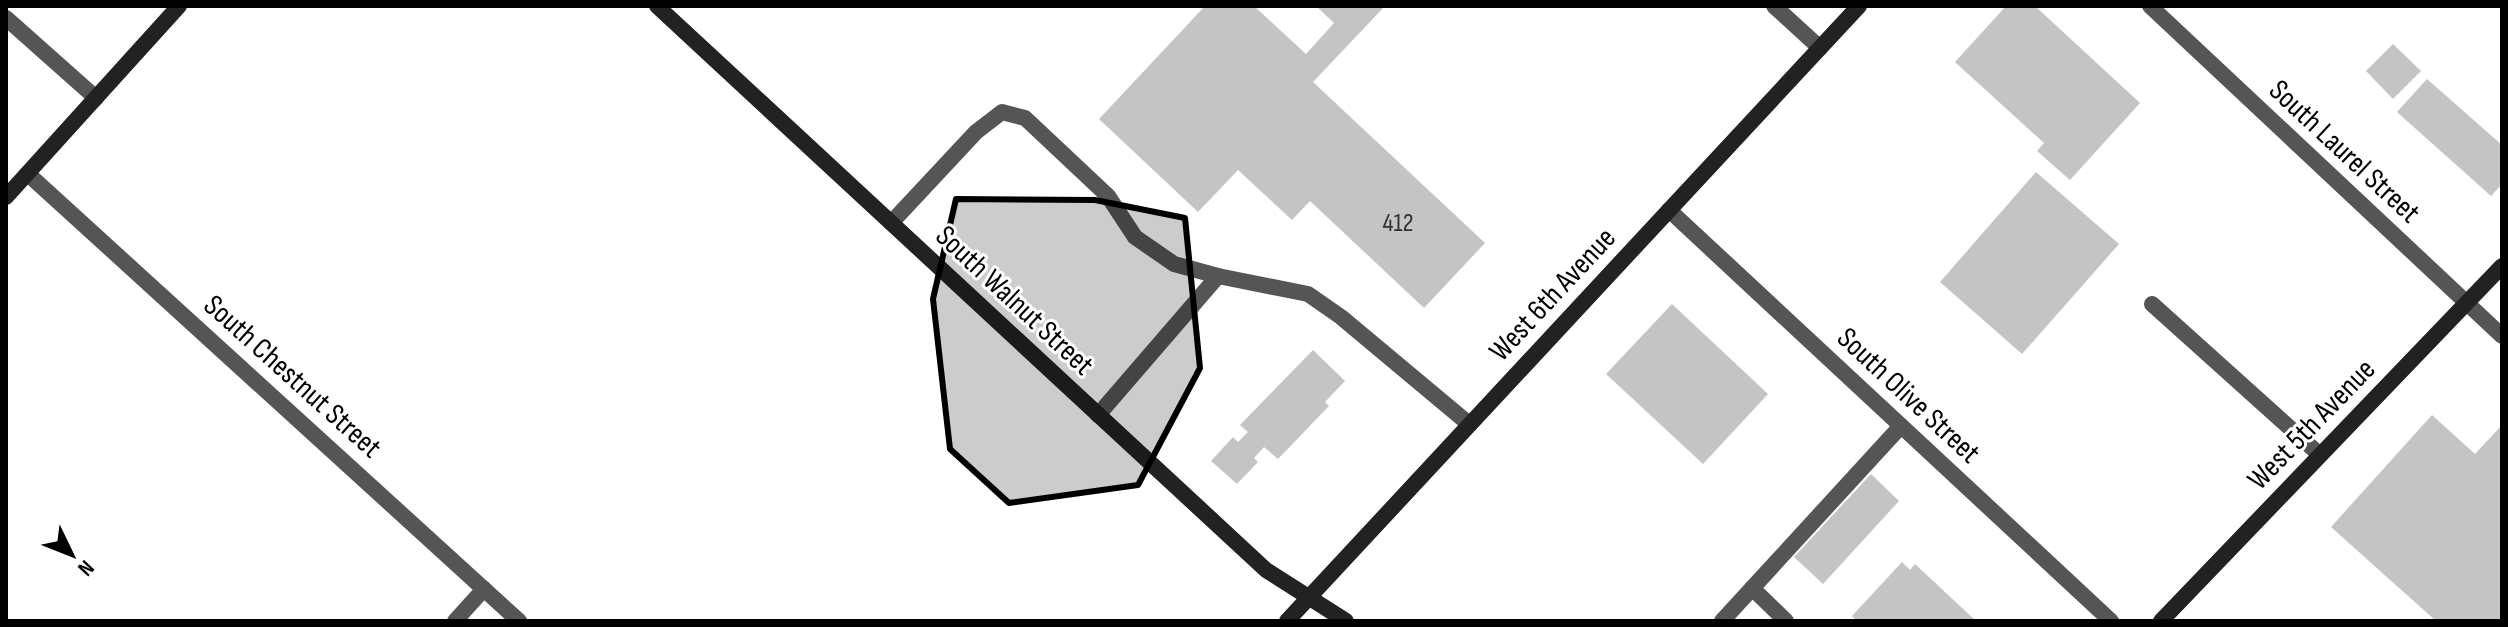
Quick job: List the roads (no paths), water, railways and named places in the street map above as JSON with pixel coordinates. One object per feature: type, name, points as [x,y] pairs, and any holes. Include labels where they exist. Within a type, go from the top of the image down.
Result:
[{"type":"main road","points":[[6,197],[179,6]]},
{"type":"main road","name":"South Walnut Street","points":[[657,6],[1266,570],[1346,621]]},
{"type":"main road","name":"West 6th Avenue","points":[[1287,621],[1859,6]]},
{"type":"main road","name":"West 5th Avenue","points":[[2161,621],[2502,266]]},
{"type":"street","points":[[1774,6],[1820,48]]},
{"type":"street","name":"South Laurel Street","points":[[2150,6],[2502,336]]},
{"type":"street","points":[[6,18],[96,98]]},
{"type":"street","points":[[891,223],[976,132],[1002,112],[1025,118],[1108,196],[1135,237],[1174,264],[1308,294],[1341,317],[1469,424]]},
{"type":"street","name":"South Chestnut Street","points":[[28,174],[519,621]]},
{"type":"street","name":"South Olive Street","points":[[1669,210],[2111,621]]},
{"type":"street","points":[[1098,415],[1218,276]]},
{"type":"street","points":[[2152,304],[2320,455]]},
{"type":"street","points":[[1722,621],[1901,426]]},
{"type":"street","points":[[1752,588],[1786,621]]},
{"type":"street","points":[[455,621],[484,589]]}]
